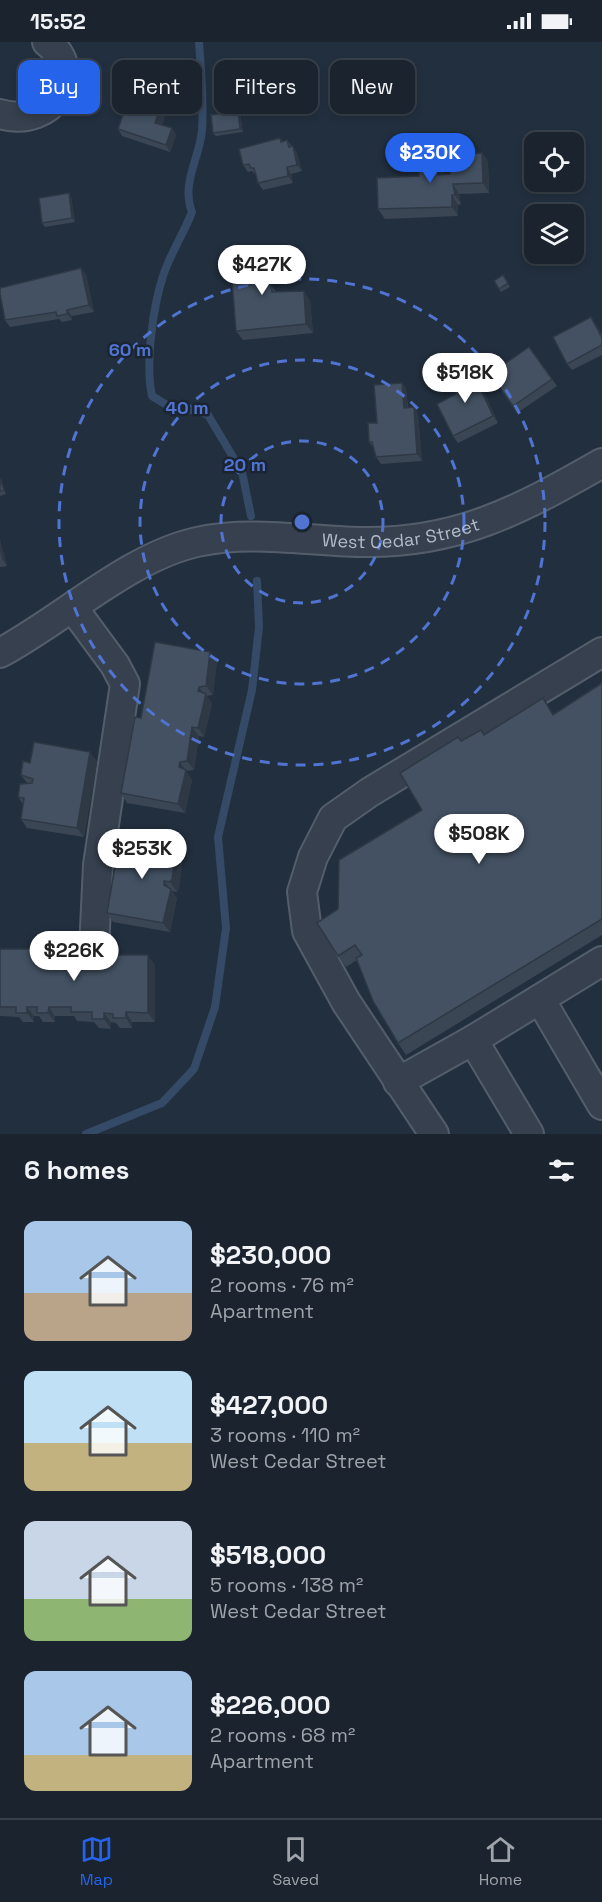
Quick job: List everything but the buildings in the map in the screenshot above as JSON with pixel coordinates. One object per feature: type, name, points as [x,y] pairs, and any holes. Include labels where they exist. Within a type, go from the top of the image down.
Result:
[{"type":"street","points":[[0,114],[14,119],[30,118],[44,112],[55,102],[62,88],[64,73],[60,58],[47,42]]},
{"type":"street","name":"West Cedar Street","points":[[0,653],[163,552],[195,542],[246,537],[362,542],[437,538],[502,517],[602,464]]},
{"type":"street","points":[[73,608],[115,664],[125,684],[98,865],[94,949]]},
{"type":"street","points":[[434,1134],[346,1002],[307,931],[302,892],[313,857],[333,818],[370,792],[602,652]]},
{"type":"street","points":[[394,1075],[473,1040],[602,961]]},
{"type":"street","points":[[540,999],[602,1105]]},
{"type":"street","points":[[473,1040],[529,1134]]},
{"type":"waterway","points":[[199,42],[203,120],[188,191],[192,212],[169,260],[159,289],[151,336],[150,383],[152,396],[165,404],[208,415],[242,472],[251,516]]},
{"type":"waterway","points":[[86,1134],[162,1103],[194,1069],[215,1007],[226,928],[218,837],[252,690],[259,627],[257,581]]}]
